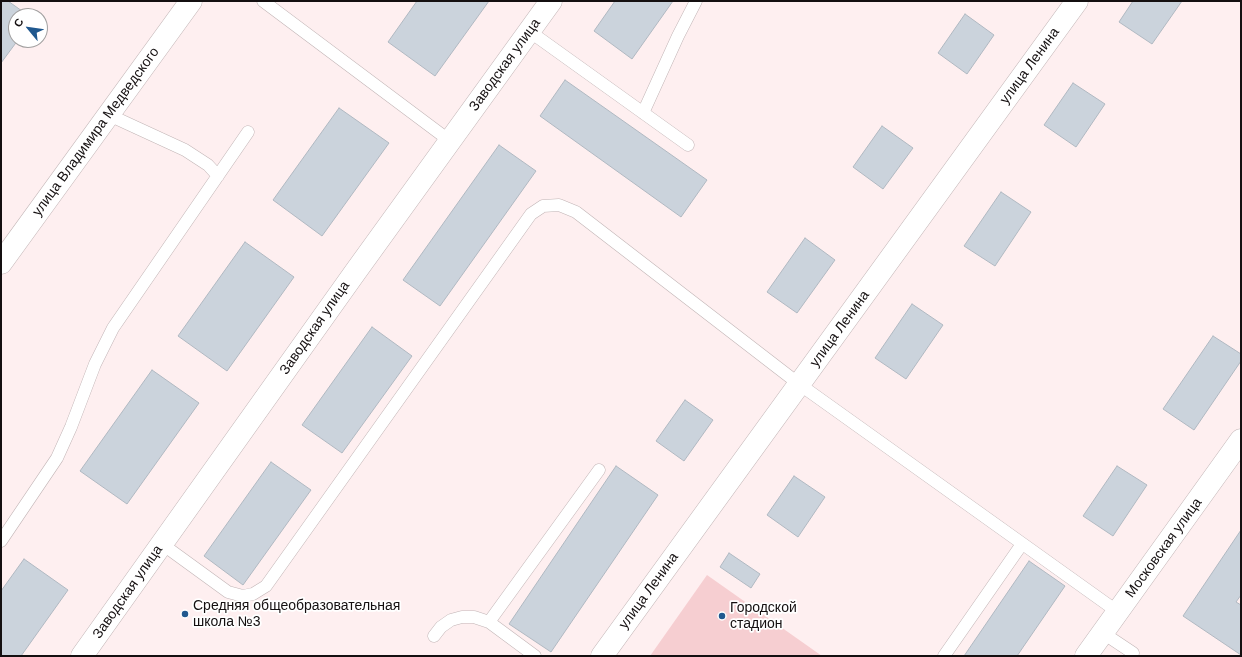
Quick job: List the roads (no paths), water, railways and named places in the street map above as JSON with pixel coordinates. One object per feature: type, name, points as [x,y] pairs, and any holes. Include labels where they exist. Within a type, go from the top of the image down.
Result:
[{"type":"street","name":"улица Владимира Медведского","points":[[1,263],[191,1]]},
{"type":"street","name":"Заводская улица","points":[[82,656],[551,1]]},
{"type":"street","name":"улица Ленина","points":[[602,656],[1077,1]]},
{"type":"street","name":"Московская улица","points":[[1086,656],[1241,440]]},
{"type":"lane","points":[[263,1],[450,141]]},
{"type":"lane","points":[[643,112],[696,1]]},
{"type":"lane","points":[[529,31],[688,145]]},
{"type":"lane","points":[[109,115],[185,150],[208,165],[218,176]]},
{"type":"lane","points":[[1,541],[46,475],[63,445],[95,364],[113,328],[248,132]]},
{"type":"lane","points":[[162,544],[228,592],[243,596],[253,594],[266,586],[531,214],[543,206],[559,205],[576,212],[799,384],[1118,612]]},
{"type":"lane","points":[[488,622],[598,470]]},
{"type":"lane","points":[[944,656],[1022,544]]},
{"type":"lane","points":[[434,636],[441,627],[451,620],[462,617],[474,617],[488,622],[535,656]]},
{"type":"lane","points":[[1103,633],[1133,655]]},
{"type":"place","name":"Cредняя общеобразовательная школа №3","points":[[185,614]]},
{"type":"place","name":"Городской стадион","points":[[722,616]]}]
